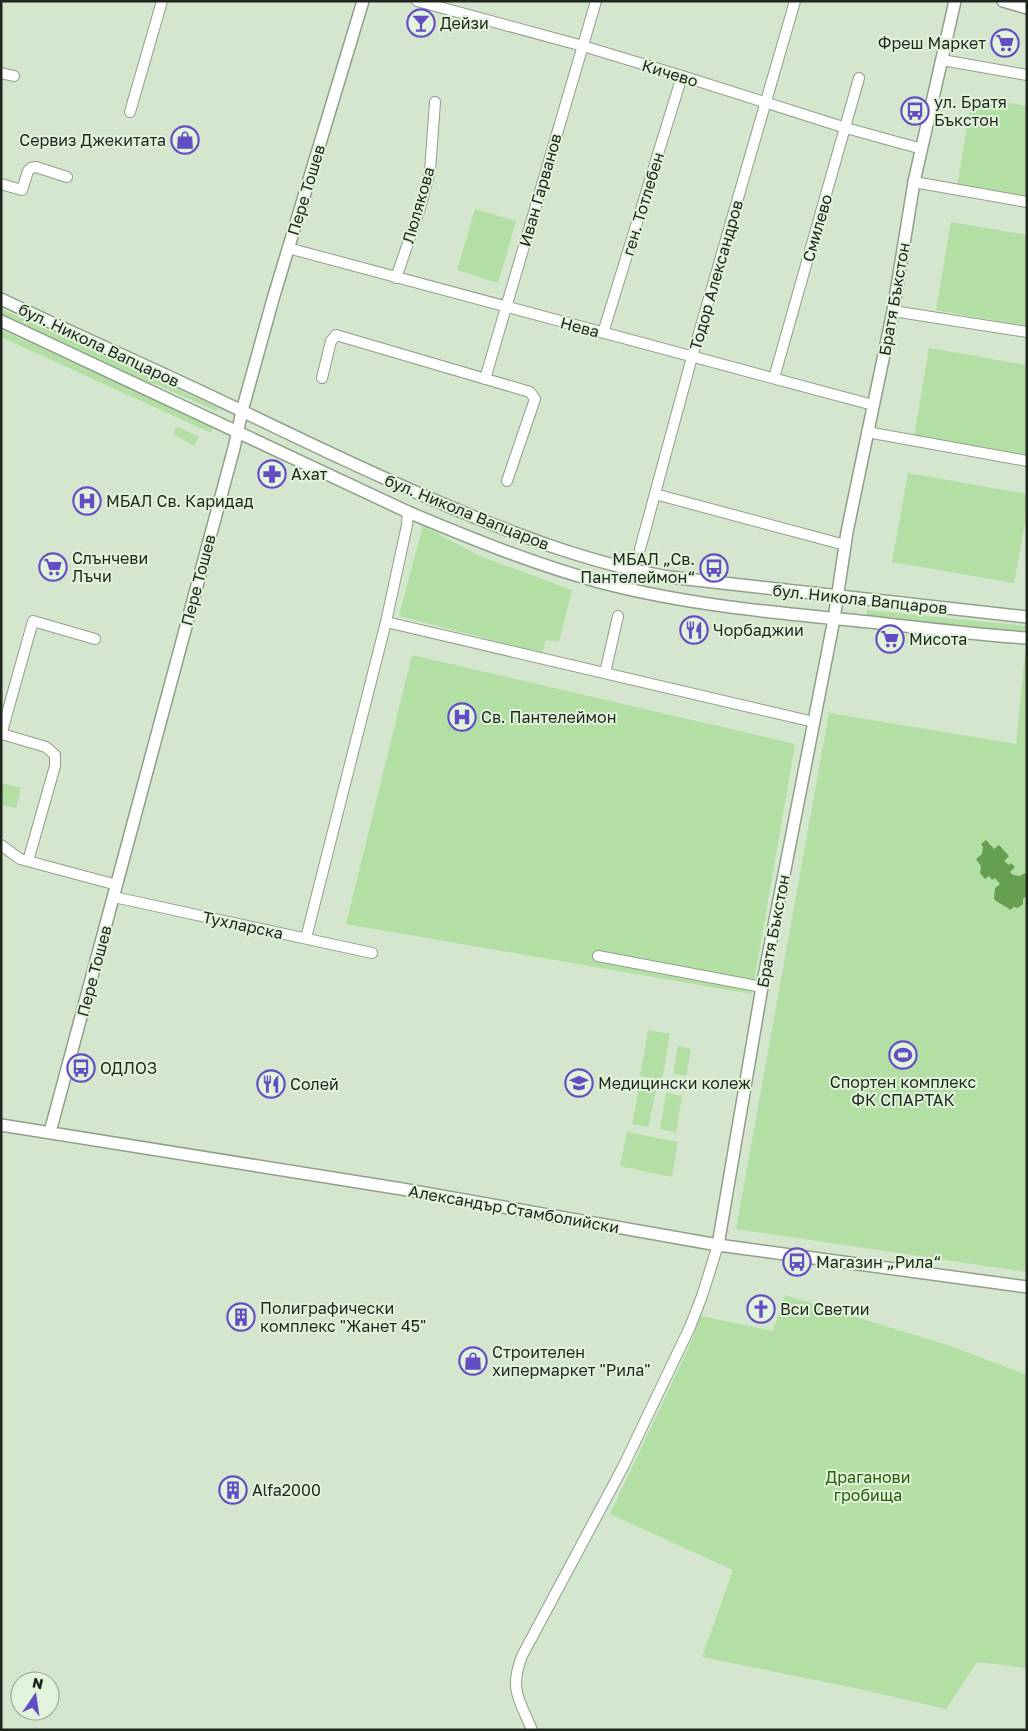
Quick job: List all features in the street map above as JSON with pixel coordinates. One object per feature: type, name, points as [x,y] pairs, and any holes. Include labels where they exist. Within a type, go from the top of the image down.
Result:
[{"type":"street","points":[[130,112],[162,1]]},
{"type":"street","name":"Пере Тошев","points":[[50,1132],[238,432],[242,411],[288,248],[363,1]]},
{"type":"street","name":"Кичево","points":[[417,1],[583,46],[846,128],[922,149]]},
{"type":"street","name":"Иван Гарванов","points":[[485,379],[596,1]]},
{"type":"street","name":"Тодор Александров","points":[[640,549],[692,357],[795,1]]},
{"type":"street","name":"Братя Бъкстон","points":[[718,1245],[762,987],[834,618],[845,545],[893,311],[914,182],[955,1]]},
{"type":"street","points":[[1003,1],[1027,8]]},
{"type":"street","points":[[942,60],[1027,75]]},
{"type":"street","points":[[1,73],[14,76]]},
{"type":"street","name":"ген. Тотлебен","points":[[604,333],[682,76]]},
{"type":"street","name":"Смилево","points":[[774,378],[859,78]]},
{"type":"street","name":"Люлякова","points":[[396,278],[420,208],[430,171],[435,102]]},
{"type":"street","points":[[1,184],[22,190],[28,171],[36,167],[68,176]]},
{"type":"street","points":[[914,182],[1027,202]]},
{"type":"street","name":"Нева","points":[[288,248],[873,405]]},
{"type":"street","name":"бул. Никола Вапцаров","points":[[1,299],[326,452],[470,516],[526,538],[561,549],[641,572],[697,581],[1027,617]]},
{"type":"street","points":[[893,311],[1027,332]]},
{"type":"street","name":"бул. Никола Вапцаров","points":[[1,321],[408,512],[509,553],[558,570],[605,583],[686,601],[757,611],[1027,638]]},
{"type":"street","points":[[322,378],[331,341],[336,335],[530,392],[535,399],[507,481]]},
{"type":"street","points":[[868,432],[1027,461]]},
{"type":"street","points":[[655,494],[845,545]]},
{"type":"street","points":[[306,938],[386,622],[407,525],[408,512]]},
{"type":"street","points":[[605,673],[618,616]]},
{"type":"street","points":[[28,861],[55,766],[55,756],[46,747],[2,734],[33,621],[94,639]]},
{"type":"street","points":[[386,622],[814,722]]},
{"type":"street","name":"Тухларска","points":[[1,845],[20,859],[115,891],[372,953]]},
{"type":"street","points":[[598,956],[762,987]]},
{"type":"street","name":"Александър Стамболийски","points":[[1,1125],[402,1189],[718,1245],[1027,1287]]},
{"type":"street","points":[[532,1730],[515,1689],[516,1670],[623,1467],[690,1327],[718,1245]]},
{"type":"green space","points":[[972,97],[1027,106],[1027,198],[957,186]]},
{"type":"green space","points":[[475,209],[516,221],[498,283],[457,270]]},
{"type":"green space","points":[[951,222],[1027,235],[1027,326],[936,310]]},
{"type":"green space","points":[[1,309],[218,408],[216,411],[160,386],[125,375],[1,317]]},
{"type":"green space","points":[[1,330],[213,425],[211,433],[1,337]]},
{"type":"green space","points":[[929,348],[1027,365],[1027,456],[914,437]]},
{"type":"green space","points":[[178,427],[199,437],[194,446],[173,434]]},
{"type":"green space","points":[[908,473],[1027,494],[1027,512],[1014,583],[892,562]]},
{"type":"green space","points":[[423,526],[482,557],[572,590],[559,642],[546,640],[542,653],[399,616]]},
{"type":"green space","points":[[867,610],[1027,626],[1027,633],[866,617]]},
{"type":"green space","points":[[1025,654],[1027,654],[1027,1272],[736,1229],[829,713],[1016,744]]},
{"type":"green space","points":[[412,655],[795,744],[752,994],[346,924]]},
{"type":"green space","points":[[1,783],[21,788],[16,808],[1,805]]},
{"type":"green space","points":[[648,1030],[670,1034],[662,1080],[640,1076]]},
{"type":"green space","points":[[678,1046],[691,1049],[686,1076],[673,1074]]},
{"type":"green space","points":[[639,1088],[656,1091],[648,1127],[632,1124]]},
{"type":"green space","points":[[666,1093],[682,1096],[676,1132],[660,1129]]},
{"type":"green space","points":[[627,1132],[678,1142],[672,1177],[620,1166]]},
{"type":"green space","name":"Драганови гробища","points":[[785,1295],[953,1347],[1027,1375],[1027,1668],[977,1662],[946,1709],[860,1689],[702,1657],[733,1570],[610,1514],[688,1349],[701,1316],[773,1331]]},
{"type":"shaded area","points":[[986,840],[994,849],[999,845],[1009,856],[1004,861],[1009,865],[1011,863],[1015,867],[1010,872],[1013,875],[1020,876],[1025,873],[1027,876],[1027,895],[1023,899],[1023,904],[1018,908],[1014,907],[1010,910],[994,899],[995,888],[1000,884],[995,878],[992,880],[989,876],[985,879],[980,873],[981,866],[976,859],[982,854],[983,847],[981,844]]},
{"type":"place","name":"Дейзи","points":[[421,23]]},
{"type":"place","name":"Фреш Маркет","points":[[1005,43]]},
{"type":"place","name":"ул. Братя Бъкстон","points":[[915,111]]},
{"type":"place","name":"Сервиз Джекитата","points":[[185,140]]},
{"type":"place","name":"Ахат","points":[[272,474]]},
{"type":"place","name":"МБАЛ Св. Каридад","points":[[87,501]]},
{"type":"place","name":"Слънчеви Лъчи","points":[[53,567]]},
{"type":"place","name":"МБАЛ „Св. Пантелеймон“","points":[[714,568]]},
{"type":"place","name":"Чорбаджии","points":[[694,630]]},
{"type":"place","name":"Мисота","points":[[890,639]]},
{"type":"place","name":"Св. Пантелеймон","points":[[462,717]]},
{"type":"place","name":"Спортен комплекс ФК СПАРТАК","points":[[903,1055]]},
{"type":"place","name":"ОДЛОЗ","points":[[81,1068]]},
{"type":"place","name":"Медицински колеж","points":[[579,1083]]},
{"type":"place","name":"Солей","points":[[271,1084]]},
{"type":"place","name":"Магазин „Рила“","points":[[797,1262]]},
{"type":"place","name":"Вси Светии","points":[[761,1309]]},
{"type":"place","name":"Полиграфически комплекс \"Жанет 45\"","points":[[241,1317]]},
{"type":"place","name":"Строителен хипермаркет \"Рила\"","points":[[473,1361]]},
{"type":"place","name":"Alfa2000","points":[[233,1490]]}]
